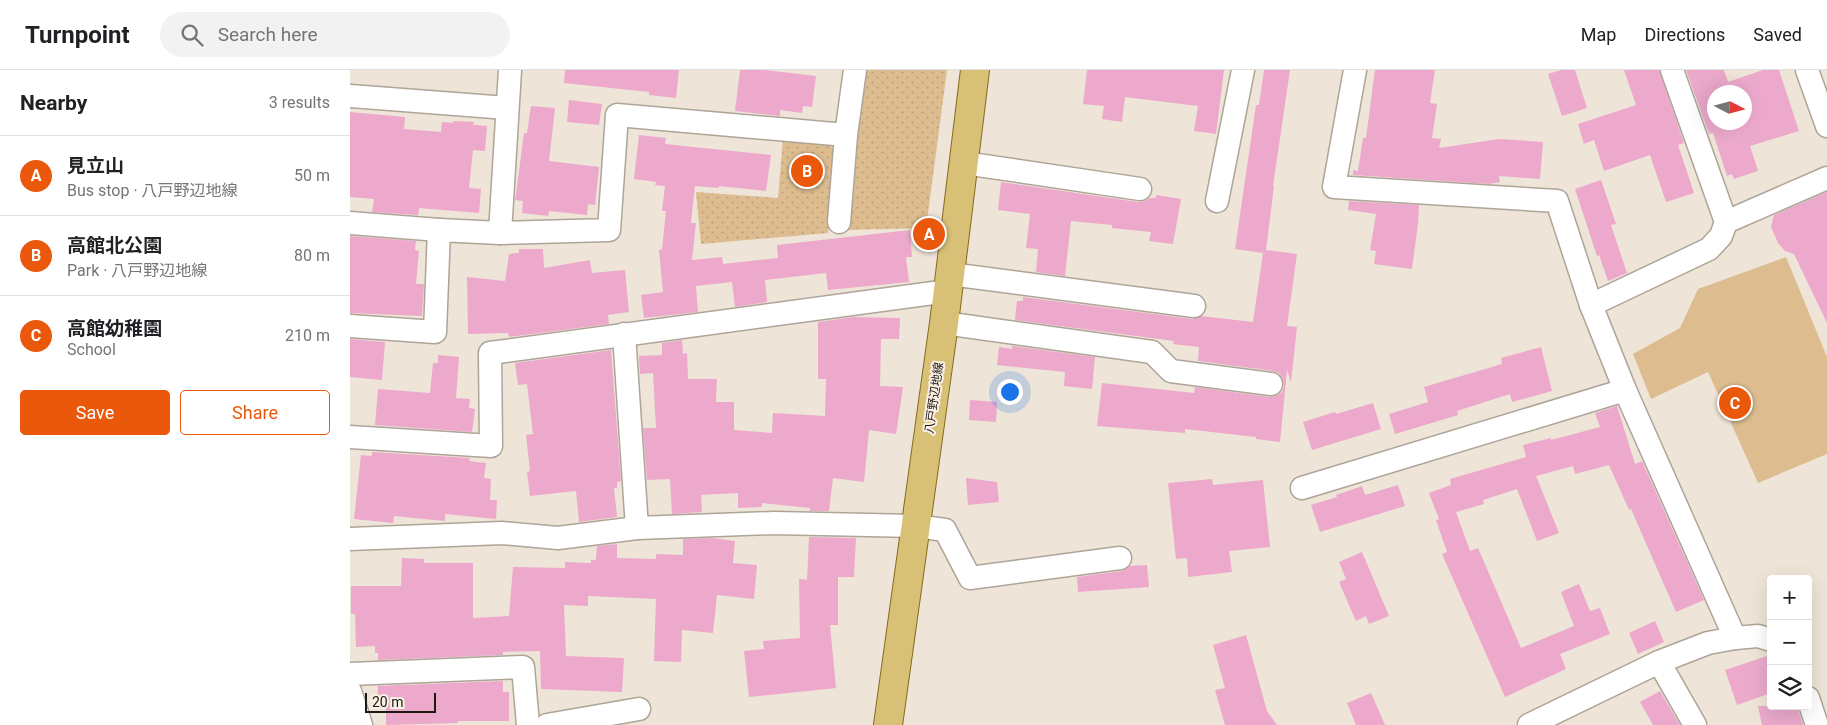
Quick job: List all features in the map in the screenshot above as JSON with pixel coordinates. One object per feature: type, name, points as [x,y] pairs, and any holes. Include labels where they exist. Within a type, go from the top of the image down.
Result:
[{"type":"main road","name":"八戸野辺地線","points":[[888,725],[944,323],[976,70]]},
{"type":"street","points":[[500,233],[510,70]]},
{"type":"street","points":[[839,222],[846,134],[855,70]]},
{"type":"street","points":[[1217,202],[1243,70]]},
{"type":"street","points":[[1355,70],[1334,187],[1556,201],[1591,305],[1625,390],[1735,638]]},
{"type":"street","points":[[1591,305],[1709,249],[1721,236],[1726,222],[1672,70]]},
{"type":"street","points":[[1807,70],[1827,126]]},
{"type":"street","points":[[350,96],[507,108]]},
{"type":"street","points":[[350,222],[500,233],[609,230],[618,115],[846,134]]},
{"type":"street","points":[[964,163],[1140,190]]},
{"type":"street","points":[[1726,222],[1827,178]]},
{"type":"street","points":[[350,326],[434,332],[439,230]]},
{"type":"street","points":[[350,437],[491,446],[490,353],[949,283],[1194,306]]},
{"type":"street","points":[[944,323],[1152,352],[1171,371],[1271,384]]},
{"type":"street","points":[[624,334],[637,528]]},
{"type":"street","points":[[1302,488],[1625,390]]},
{"type":"street","points":[[350,539],[502,532],[558,538],[637,528],[774,523],[916,526],[944,530],[970,578],[1120,558]]},
{"type":"street","points":[[1529,725],[1659,662],[1708,643],[1758,636],[1767,639]]},
{"type":"street","points":[[1659,662],[1695,725]]},
{"type":"street","points":[[350,674],[524,667],[528,725]]},
{"type":"street","points":[[350,691],[361,725]]},
{"type":"street","points":[[547,725],[639,709]]},
{"type":"street","points":[[1812,710],[1817,725]]},
{"type":"shaded area","points":[[866,70],[947,70],[926,228],[847,230]]},
{"type":"shaded area","points":[[783,139],[829,145],[836,151],[828,233],[701,244],[696,192],[778,198]]},
{"type":"shaded area","points":[[1786,257],[1827,357],[1827,454],[1758,483],[1708,372],[1651,399],[1633,354],[1680,328],[1698,289]]},
{"type":"building","points":[[565,70],[679,70],[676,98],[649,95],[649,92],[564,83]]},
{"type":"building","points":[[740,70],[765,70],[816,76],[812,107],[803,106],[802,113],[780,110],[780,116],[735,111]]},
{"type":"building","points":[[1087,70],[1224,70],[1216,134],[1194,131],[1198,106],[1125,97],[1122,122],[1102,119],[1104,106],[1083,104]]},
{"type":"building","points":[[1264,70],[1290,70],[1273,186],[1266,250],[1297,254],[1287,326],[1297,327],[1291,382],[1287,370],[1280,442],[1256,439],[1256,437],[1185,429],[1185,433],[1097,426],[1102,383],[1194,393],[1195,387],[1269,397],[1276,396],[1282,392],[1284,386],[1283,379],[1279,373],[1198,361],[1199,347],[1173,344],[1174,341],[1015,320],[1017,301],[1023,301],[1023,297],[1192,319],[1201,316],[1253,322],[1263,253],[1235,249],[1256,105],[1259,105]]},
{"type":"building","points":[[1375,70],[1435,70],[1430,103],[1437,104],[1432,138],[1441,139],[1439,148],[1499,139],[1543,142],[1540,179],[1499,176],[1500,182],[1489,184],[1353,175],[1353,170],[1358,171],[1363,138],[1366,138]]},
{"type":"building","points":[[1561,70],[1575,70],[1587,108],[1562,116],[1548,74]]},
{"type":"building","points":[[1624,70],[1659,70],[1684,143],[1678,145],[1694,193],[1666,202],[1650,155],[1604,171],[1594,140],[1584,144],[1578,124],[1636,105]]},
{"type":"building","points":[[1686,70],[1724,70],[1728,82],[1763,70],[1779,70],[1799,131],[1750,146],[1758,171],[1734,179],[1732,174],[1727,176],[1713,133],[1709,134],[1708,130],[1752,130],[1752,85],[1707,85],[1707,128]]},
{"type":"building","points":[[569,100],[602,104],[599,125],[567,122]]},
{"type":"building","points":[[531,106],[555,108],[549,161],[599,167],[595,205],[588,204],[587,215],[549,211],[548,216],[522,213],[523,201],[515,200],[524,133],[527,133]]},
{"type":"building","points":[[350,112],[405,117],[404,129],[441,132],[442,122],[453,123],[453,121],[474,122],[473,125],[487,126],[485,151],[473,150],[469,188],[481,189],[479,213],[419,208],[418,215],[372,212],[374,199],[350,197]]},
{"type":"building","points":[[639,135],[666,138],[665,144],[771,155],[766,191],[719,186],[719,188],[695,186],[691,223],[696,223],[692,260],[722,257],[723,264],[778,258],[777,245],[910,230],[912,257],[906,257],[909,282],[828,290],[826,273],[765,280],[767,302],[735,307],[732,282],[696,286],[698,312],[644,318],[641,295],[663,292],[659,250],[662,249],[666,211],[662,211],[665,186],[655,185],[656,182],[634,179]]},
{"type":"building","points":[[1601,180],[1616,224],[1611,225],[1627,273],[1608,281],[1599,255],[1597,256],[1575,189]]},
{"type":"building","points":[[1001,182],[1138,202],[1156,198],[1156,195],[1181,199],[1173,244],[1149,241],[1151,232],[1112,228],[1112,225],[1071,221],[1065,276],[1036,272],[1038,249],[1026,248],[1030,214],[998,210]]},
{"type":"building","points":[[1827,192],[1827,323],[1794,254],[1785,251],[1778,243],[1771,227],[1774,215]]},
{"type":"building","points":[[1349,201],[1419,205],[1412,269],[1374,264],[1376,251],[1370,250],[1376,214],[1348,210]]},
{"type":"building","points":[[350,236],[416,241],[415,250],[419,251],[416,284],[424,284],[422,316],[350,313]]},
{"type":"building","points":[[519,249],[543,249],[544,268],[590,260],[592,273],[625,270],[629,312],[608,315],[609,324],[509,337],[508,333],[468,334],[467,277],[505,281],[509,254],[519,253]]},
{"type":"building","points":[[853,317],[900,318],[899,339],[881,339],[880,386],[903,387],[896,434],[869,430],[864,482],[833,478],[829,511],[810,511],[810,508],[762,503],[762,507],[738,508],[738,493],[701,495],[702,512],[672,514],[670,479],[647,480],[643,428],[656,428],[653,373],[640,374],[639,356],[662,355],[662,343],[682,340],[683,354],[687,353],[688,379],[717,379],[716,402],[734,402],[734,430],[772,433],[773,413],[825,416],[826,379],[818,379],[818,322]]},
{"type":"building","points":[[350,339],[385,342],[382,380],[350,377]]},
{"type":"building","points":[[1012,346],[1095,357],[1092,389],[1064,386],[1065,372],[997,365],[999,347],[1012,349]]},
{"type":"building","points":[[1541,347],[1552,391],[1512,402],[1510,394],[1457,411],[1458,415],[1395,434],[1389,414],[1428,402],[1424,387],[1502,364],[1501,358]]},
{"type":"building","points":[[611,350],[621,481],[617,482],[617,488],[614,488],[617,517],[579,522],[576,491],[530,496],[527,472],[530,471],[526,435],[533,434],[527,384],[518,385],[515,363]]},
{"type":"building","points":[[438,355],[459,357],[456,398],[470,399],[469,408],[475,409],[472,432],[375,425],[378,389],[430,393],[433,363],[438,363]]},
{"type":"building","points":[[970,400],[997,402],[996,422],[969,420]]},
{"type":"building","points":[[1373,403],[1381,429],[1312,450],[1303,422]]},
{"type":"building","points":[[1617,406],[1635,464],[1642,461],[1704,600],[1676,612],[1631,509],[1629,510],[1609,465],[1575,474],[1573,466],[1536,476],[1559,533],[1537,541],[1517,489],[1483,500],[1484,504],[1456,512],[1470,551],[1478,548],[1521,648],[1574,626],[1561,592],[1579,584],[1590,611],[1600,608],[1610,634],[1560,654],[1566,669],[1505,697],[1442,554],[1447,552],[1436,520],[1439,519],[1429,493],[1451,485],[1450,479],[1526,457],[1523,445],[1551,438],[1551,440],[1600,427],[1595,413]]},
{"type":"building","points":[[372,452],[470,458],[469,461],[486,463],[484,478],[491,479],[490,500],[497,500],[496,519],[445,514],[445,521],[394,516],[393,523],[354,519],[361,455],[372,456]]},
{"type":"building","points":[[966,478],[997,482],[999,502],[968,505]]},
{"type":"building","points":[[1212,479],[1213,485],[1263,480],[1270,547],[1229,551],[1232,572],[1188,577],[1187,558],[1176,559],[1168,483]]},
{"type":"building","points":[[1398,485],[1405,506],[1320,532],[1311,505],[1337,497],[1336,495],[1362,486],[1365,495]]},
{"type":"building","points":[[809,537],[856,538],[854,577],[838,577],[838,625],[830,625],[836,688],[749,697],[744,651],[764,649],[763,641],[800,638],[799,579],[807,580]]},
{"type":"building","points":[[711,538],[735,541],[733,563],[757,565],[754,599],[717,595],[713,633],[682,630],[681,662],[654,661],[656,599],[588,596],[588,606],[564,605],[566,656],[624,658],[622,692],[541,689],[540,651],[503,652],[503,655],[378,660],[375,646],[356,647],[355,614],[351,614],[351,586],[401,586],[402,558],[424,559],[424,563],[473,563],[473,618],[509,616],[513,567],[565,568],[565,562],[591,563],[591,560],[596,560],[597,546],[617,544],[617,558],[656,559],[656,554],[683,555],[683,539]]},
{"type":"building","points":[[1362,552],[1389,616],[1369,624],[1366,616],[1356,621],[1339,582],[1346,579],[1339,562]]},
{"type":"building","points":[[1147,565],[1149,587],[1078,592],[1077,577],[1122,571],[1130,566]]},
{"type":"building","points":[[1655,621],[1664,642],[1638,654],[1629,633]]},
{"type":"building","points":[[1246,635],[1267,711],[1277,725],[1225,725],[1215,690],[1225,688],[1213,645]]},
{"type":"building","points":[[1767,656],[1767,694],[1737,705],[1725,670]]},
{"type":"building","points":[[503,681],[503,692],[509,692],[509,721],[458,721],[458,723],[386,725],[386,706],[377,706],[378,686]]},
{"type":"building","points":[[1660,691],[1680,725],[1653,725],[1640,702]]},
{"type":"building","points":[[1371,693],[1385,725],[1356,725],[1347,703]]},
{"type":"building","points":[[1758,706],[1767,706],[1767,710],[1798,710],[1803,725],[1762,725]]},
{"type":"place","name":"高館北公園","points":[[807,171]]},
{"type":"place","name":"見立山","points":[[929,234]]},
{"type":"place","name":"高館幼稚園","points":[[1735,403]]}]
